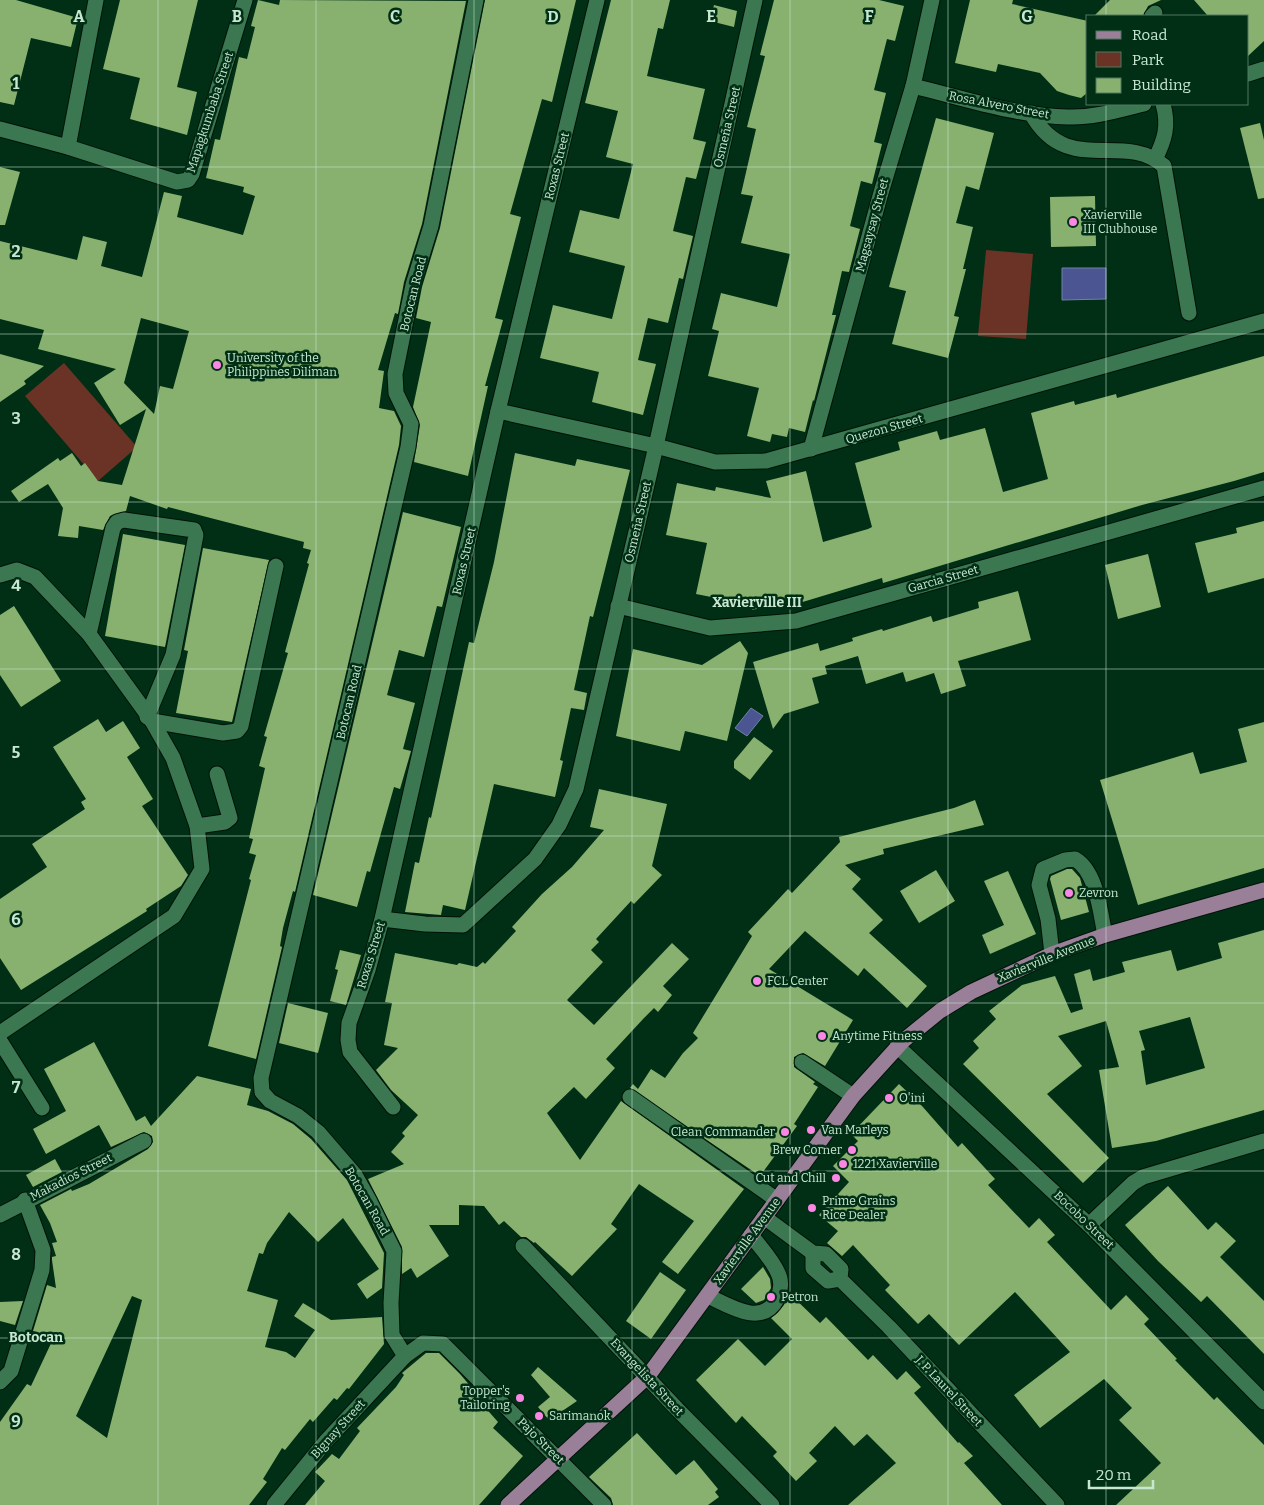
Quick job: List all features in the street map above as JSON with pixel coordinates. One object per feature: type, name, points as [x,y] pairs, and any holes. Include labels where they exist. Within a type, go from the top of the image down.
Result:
[{"type":"main road","name":"Xavierville Avenue","points":[[508,1505],[648,1376],[853,1096],[897,1046],[940,1011],[971,992],[1052,954],[1105,935],[1264,890]]},
{"type":"street","points":[[68,147],[96,0]]},
{"type":"street","name":"Mapagkumbaba Street","points":[[0,129],[68,147],[177,182],[188,180],[192,174],[245,0]]},
{"type":"street","name":"Botocan Road","points":[[405,1356],[392,1335],[391,1303],[394,1252],[370,1202],[354,1175],[318,1132],[298,1116],[270,1100],[262,1092],[261,1078],[408,447],[411,424],[396,393],[395,374],[413,285],[432,226],[476,0]]},
{"type":"street","name":"Roxas Street","points":[[393,1107],[350,1052],[348,1040],[349,1023],[368,970],[382,919],[498,411],[597,0]]},
{"type":"street","name":"Osmeña Street","points":[[382,919],[425,924],[463,925],[535,859],[559,825],[576,789],[656,446],[755,0]]},
{"type":"street","name":"Magsaysay Street","points":[[811,449],[880,196],[913,86],[932,0]]},
{"type":"street","points":[[1249,74],[1264,69]]},
{"type":"street","name":"Rosa Alvero Street","points":[[913,86],[1031,114],[1069,117],[1104,109],[1136,105]]},
{"type":"street","points":[[1156,159],[1167,130],[1163,105]]},
{"type":"street","points":[[1031,114],[1046,135],[1078,150],[1143,154],[1156,159],[1164,166],[1190,313]]},
{"type":"street","name":"Quezon Street","points":[[498,411],[656,446],[715,462],[766,461],[1264,321]]},
{"type":"street","name":"Garcia Street","points":[[618,606],[710,628],[796,621],[1264,488]]},
{"type":"street","points":[[89,634],[113,528],[118,522],[124,520],[194,530],[196,535],[173,655],[149,719]]},
{"type":"street","points":[[149,719],[224,732],[237,731],[241,726],[276,566]]},
{"type":"street","points":[[0,575],[17,570],[35,577],[89,634],[149,719],[173,758],[197,826],[202,869],[174,916],[0,1033]]},
{"type":"street","points":[[197,826],[225,822],[230,818],[217,774]]},
{"type":"street","points":[[1052,954],[1048,919],[1039,885],[1043,869],[1054,863],[1075,859],[1082,863],[1093,885],[1105,935]]},
{"type":"street","points":[[0,1040],[42,1108]]},
{"type":"street","name":"Bocobo Street","points":[[897,1046],[1089,1225],[1264,1402]]},
{"type":"street","points":[[802,1062],[853,1096]]},
{"type":"street","points":[[630,1097],[777,1200]]},
{"type":"street","name":"Makadios Street","points":[[0,1215],[25,1200],[144,1140]]},
{"type":"street","points":[[1089,1225],[1133,1183],[1142,1177],[1264,1141]]},
{"type":"street","points":[[0,1382],[10,1371],[42,1270],[43,1250],[25,1200]]},
{"type":"street","name":"J. P. Laurel Street","points":[[764,1218],[813,1253],[826,1254],[841,1269],[840,1279],[889,1327],[1057,1505]]},
{"type":"street","points":[[708,1296],[753,1314],[762,1312],[776,1301],[781,1282],[778,1273],[751,1234]]},
{"type":"street","name":"Evangelista Street","points":[[523,1246],[648,1376],[677,1409],[772,1505]]},
{"type":"street","name":"Pajo Street","points":[[405,1356],[423,1343],[442,1344],[559,1458],[604,1505]]},
{"type":"street","name":"Bignay Street","points":[[274,1505],[327,1440],[405,1356]]},
{"type":"green space","points":[[986,250],[1033,254],[1026,339],[978,336]]},
{"type":"green space","points":[[64,363],[137,447],[98,481],[25,396]]},
{"type":"water","points":[[1062,268],[1106,268],[1106,299],[1062,300]]},
{"type":"water","points":[[751,708],[763,716],[747,736],[735,728]]},
{"type":"building","points":[[0,0],[16,0],[78,18],[71,47],[31,38],[14,105],[0,102]]},
{"type":"building","points":[[120,0],[198,0],[177,87],[197,92],[187,135],[130,119],[140,78],[103,69]]},
{"type":"building","points":[[258,0],[279,5],[280,0],[466,1],[422,224],[404,282],[398,314],[395,313],[378,370],[384,371],[379,408],[394,411],[401,426],[399,445],[295,892],[293,891],[283,928],[280,946],[282,947],[256,1059],[208,1046],[251,880],[249,879],[256,855],[249,853],[253,839],[249,838],[265,768],[259,766],[267,737],[264,736],[288,653],[285,652],[309,564],[307,563],[311,550],[303,548],[304,542],[168,507],[167,509],[130,496],[126,511],[110,516],[103,530],[79,526],[78,538],[58,536],[63,508],[48,484],[19,502],[11,491],[58,458],[60,461],[72,453],[81,466],[85,463],[98,481],[122,485],[146,409],[120,425],[94,383],[116,369],[38,349],[44,330],[0,319],[0,241],[77,260],[83,236],[107,242],[101,266],[142,277],[164,192],[182,196],[177,217],[243,235],[255,196],[243,192],[244,187],[206,178],[215,139],[220,140],[239,57],[247,59],[255,27],[251,26]],"holes":[[[141,318],[189,331],[173,389],[160,386],[154,414],[124,383]]]},
{"type":"building","points":[[485,0],[576,0],[552,102],[542,99],[510,214],[521,217],[495,318],[503,320],[485,386],[488,386],[468,476],[414,462],[420,425],[413,407],[431,322],[416,318],[422,287],[440,228]]},
{"type":"building","points":[[611,0],[670,0],[663,29],[658,28],[647,76],[705,89],[693,139],[706,142],[696,179],[686,177],[673,231],[693,236],[683,279],[679,278],[668,323],[648,318],[638,360],[656,364],[643,415],[592,402],[599,372],[540,358],[553,305],[612,319],[625,266],[569,252],[580,210],[619,219],[633,164],[606,157],[618,111],[585,103]]},
{"type":"building","points":[[774,0],[879,0],[904,6],[895,41],[887,39],[874,90],[886,93],[874,142],[882,144],[872,184],[861,181],[850,226],[860,229],[849,272],[842,271],[832,315],[836,315],[805,432],[789,428],[787,437],[772,434],[770,442],[747,436],[759,388],[708,376],[719,331],[712,329],[721,293],[777,307],[790,254],[741,243],[753,196],[741,194],[756,129],[747,127],[765,56],[760,55]]},
{"type":"building","points":[[970,0],[1013,0],[1012,4],[1086,21],[1086,94],[1081,98],[1057,91],[1040,73],[998,64],[996,72],[955,63]]},
{"type":"building","points":[[1110,0],[1161,0],[1148,6],[1144,15],[1095,15]]},
{"type":"building","points":[[1194,0],[1264,0],[1264,41],[1249,55],[1249,15],[1207,15]]},
{"type":"building","points":[[714,5],[737,11],[734,27],[710,21]]},
{"type":"building","points":[[936,118],[994,133],[979,190],[966,186],[956,223],[973,227],[963,269],[966,269],[954,316],[959,317],[948,358],[892,344],[906,291],[889,287]]},
{"type":"building","points":[[1260,123],[1264,140],[1264,198],[1258,199],[1240,128]]},
{"type":"building","points":[[0,167],[20,172],[5,225],[0,225]]},
{"type":"building","name":"Xavierville III Clubhouse","points":[[1095,196],[1096,246],[1051,247],[1050,197]]},
{"type":"building","points":[[0,354],[44,366],[24,381],[26,384],[0,402]]},
{"type":"building","points":[[1264,356],[1264,472],[1234,481],[1142,505],[883,583],[882,578],[796,604],[795,600],[752,610],[752,605],[696,594],[707,543],[666,535],[677,483],[715,491],[716,487],[771,498],[766,481],[806,471],[823,542],[868,529],[872,527],[855,463],[900,450],[898,442],[937,431],[940,440],[985,428],[1003,492],[1048,479],[1031,413],[1074,401],[1075,405],[1116,394],[1117,398]]},
{"type":"building","points":[[515,453],[575,466],[577,459],[630,470],[593,617],[590,616],[574,690],[587,693],[584,710],[571,708],[560,760],[563,761],[555,797],[494,784],[465,910],[443,905],[441,915],[405,912],[415,862],[419,863],[429,817],[431,818],[469,642],[474,643],[494,562]]},
{"type":"building","points":[[403,512],[461,527],[442,607],[437,606],[424,657],[399,650],[387,695],[415,703],[403,749],[411,751],[400,789],[394,787],[370,872],[367,871],[357,907],[313,895]]},
{"type":"building","points":[[1264,521],[1264,578],[1208,593],[1195,543],[1237,533],[1236,528]]},
{"type":"building","points":[[123,534],[185,545],[165,647],[105,636]]},
{"type":"building","points":[[203,548],[269,560],[232,722],[176,713],[188,651],[184,650]]},
{"type":"building","points":[[1148,554],[1161,607],[1118,619],[1105,565]]},
{"type":"building","points":[[1018,591],[1031,640],[958,661],[966,686],[941,694],[934,673],[906,682],[903,672],[866,684],[858,656],[825,666],[827,674],[812,678],[819,703],[784,714],[773,729],[753,662],[818,643],[820,651],[853,641],[852,638],[882,629],[883,631],[931,616],[933,622],[979,608],[978,602]]},
{"type":"building","points":[[14,606],[61,681],[21,707],[0,675],[0,615]]},
{"type":"building","points":[[740,641],[748,653],[727,741],[685,731],[680,751],[616,736],[633,649],[702,665]]},
{"type":"building","points":[[98,719],[106,732],[123,721],[140,748],[127,757],[153,799],[142,806],[188,875],[181,886],[146,909],[147,911],[21,990],[0,958],[0,899],[47,867],[32,844],[85,809],[81,802],[86,799],[53,747]]},
{"type":"building","points":[[1264,722],[1264,868],[1138,905],[1100,780],[1193,752],[1200,774],[1247,762],[1238,729]]},
{"type":"building","points":[[754,737],[773,751],[750,780],[734,768],[734,761]]},
{"type":"building","points":[[599,789],[667,804],[652,866],[662,875],[634,904],[631,901],[596,939],[599,942],[591,950],[603,962],[567,1000],[594,1025],[672,943],[689,959],[663,986],[672,995],[658,1012],[654,1008],[606,1059],[615,1068],[586,1099],[574,1087],[547,1113],[580,1160],[621,1101],[744,1189],[678,1274],[662,1262],[694,1221],[639,1184],[611,1224],[617,1229],[572,1276],[535,1242],[526,1237],[521,1237],[504,1221],[499,1225],[484,1206],[459,1205],[459,1225],[429,1225],[449,1256],[417,1278],[411,1268],[402,1274],[402,1247],[368,1179],[404,1164],[391,1152],[405,1136],[402,1133],[418,1115],[391,1090],[376,1070],[398,1048],[384,1045],[392,1003],[385,1002],[395,953],[457,965],[459,963],[477,967],[483,962],[485,964],[516,931],[512,927],[542,894],[572,867],[604,830],[590,827]]},
{"type":"building","points":[[975,800],[984,825],[883,849],[884,854],[845,865],[861,879],[852,889],[883,920],[869,933],[927,986],[907,1008],[864,968],[858,976],[805,931],[769,969],[853,1020],[825,1066],[803,1053],[794,1057],[794,1067],[815,1082],[813,1084],[818,1087],[794,1124],[797,1126],[760,1176],[630,1088],[633,1084],[638,1089],[651,1069],[665,1078],[683,1053],[698,1038],[693,1033],[752,936],[748,932],[788,889],[792,893],[840,842],[839,837],[954,808]]},
{"type":"building","name":"Zevron","points":[[1067,869],[1072,869],[1080,878],[1089,912],[1061,920],[1050,879],[1051,876]]},
{"type":"building","points":[[936,870],[955,901],[919,923],[900,891]]},
{"type":"building","points":[[1008,871],[1036,934],[990,954],[982,935],[1004,925],[984,881]]},
{"type":"building","points":[[1264,930],[1264,1110],[1156,1141],[1112,1148],[1099,1070],[1119,1067],[1106,1021],[1058,1036],[1082,1066],[1047,1094],[1109,1158],[1083,1183],[963,1064],[979,1048],[973,1041],[996,1019],[989,1011],[1022,985],[1055,976],[1071,1013],[1083,1009],[1074,974],[1090,969],[1093,981],[1125,972],[1122,962],[1171,950],[1177,971],[1222,958],[1218,943]],"holes":[[[1190,1017],[1205,1068],[1146,1085],[1141,1051],[1145,1050],[1139,1031]]]},
{"type":"building","points":[[340,950],[361,955],[346,1005],[330,1001],[338,970],[335,969]]},
{"type":"building","points":[[288,1003],[328,1013],[318,1053],[279,1043]]},
{"type":"building","points":[[94,1042],[136,1121],[145,1116],[151,1126],[197,1076],[251,1089],[247,1105],[268,1111],[293,1124],[311,1139],[347,1180],[384,1253],[382,1288],[367,1299],[357,1284],[379,1269],[343,1218],[318,1242],[289,1212],[267,1243],[263,1254],[259,1253],[247,1291],[278,1300],[265,1347],[286,1352],[295,1358],[315,1330],[294,1316],[303,1303],[331,1320],[382,1317],[384,1344],[349,1389],[347,1388],[337,1400],[334,1398],[313,1422],[310,1419],[285,1450],[282,1448],[263,1479],[267,1482],[249,1505],[0,1505],[0,1422],[27,1384],[31,1386],[54,1337],[33,1331],[47,1285],[56,1288],[52,1257],[56,1256],[52,1243],[57,1242],[50,1223],[40,1205],[71,1189],[72,1191],[89,1184],[148,1149],[153,1142],[152,1136],[144,1132],[111,1147],[99,1125],[46,1154],[33,1129],[66,1111],[44,1069]],"holes":[[[132,1296],[142,1300],[107,1438],[76,1416]]]},
{"type":"building","points":[[899,1084],[922,1106],[958,1147],[962,1143],[995,1179],[988,1185],[1029,1228],[1039,1218],[1055,1235],[1047,1242],[1111,1310],[1126,1295],[1149,1319],[1144,1324],[1177,1359],[1175,1360],[1214,1400],[1217,1397],[1264,1445],[1264,1505],[1116,1505],[1161,1463],[1119,1420],[1132,1408],[1104,1379],[1040,1428],[1014,1395],[1070,1352],[1015,1292],[959,1345],[929,1314],[918,1324],[885,1290],[890,1285],[853,1245],[842,1256],[827,1243],[838,1231],[819,1215],[849,1182],[833,1166],[858,1141],[851,1134]]},
{"type":"building","points":[[55,1159],[62,1172],[33,1187],[26,1175]]},
{"type":"building","points":[[1168,1186],[1208,1230],[1216,1222],[1236,1241],[1220,1257],[1264,1301],[1264,1354],[1207,1296],[1201,1302],[1158,1261],[1125,1225]]},
{"type":"building","points":[[763,1267],[770,1279],[771,1288],[764,1300],[756,1303],[741,1289]]},
{"type":"building","points":[[660,1272],[686,1290],[651,1339],[626,1321]]},
{"type":"building","points":[[789,1293],[820,1323],[826,1317],[868,1360],[873,1355],[897,1380],[906,1371],[921,1387],[914,1393],[958,1443],[973,1456],[964,1463],[1002,1505],[848,1505],[896,1463],[867,1434],[854,1446],[835,1426],[809,1453],[817,1461],[796,1481],[773,1456],[777,1452],[742,1416],[736,1423],[696,1380],[738,1339],[765,1366],[792,1339],[771,1318],[784,1305]]},
{"type":"building","points":[[23,1301],[15,1325],[0,1321],[0,1302]]},
{"type":"building","points":[[426,1353],[439,1353],[460,1374],[477,1394],[475,1396],[498,1422],[493,1428],[523,1456],[479,1505],[305,1505],[325,1481],[315,1472],[332,1454],[339,1459],[360,1431],[357,1428],[396,1387],[404,1375],[402,1373]]},
{"type":"building","points":[[538,1367],[577,1401],[549,1420],[538,1407],[550,1397],[531,1375]]},
{"type":"building","points":[[637,1433],[676,1475],[694,1460],[718,1489],[715,1492],[719,1497],[708,1505],[613,1505],[611,1498],[589,1477]]},
{"type":"place","name":"Xavierville III Clubhouse","points":[[1073,222]]},
{"type":"place","name":"University of the Philippines Diliman","points":[[217,365]]},
{"type":"place","name":"Zevron","points":[[1069,893]]},
{"type":"place","name":"FCL Center","points":[[757,981]]},
{"type":"place","name":"Anytime Fitness","points":[[822,1036]]},
{"type":"place","name":"O'ini","points":[[889,1098]]},
{"type":"place","name":"Van Marleys","points":[[811,1130]]},
{"type":"place","name":"Clean Commander","points":[[785,1132]]},
{"type":"place","name":"Brew Corner","points":[[852,1150]]},
{"type":"place","name":"1221 Xavierville","points":[[843,1164]]},
{"type":"place","name":"Cut and Chill","points":[[836,1178]]},
{"type":"place","name":"Prime Grains Rice Dealer","points":[[812,1208]]},
{"type":"place","name":"Petron","points":[[771,1297]]},
{"type":"place","name":"Topper's Tailoring","points":[[520,1398]]},
{"type":"place","name":"Sarimanok","points":[[539,1416]]},
{"type":"district","name":"Xavierville III","points":[[757,602]]},
{"type":"district","name":"Botocan","points":[[36,1337]]}]
